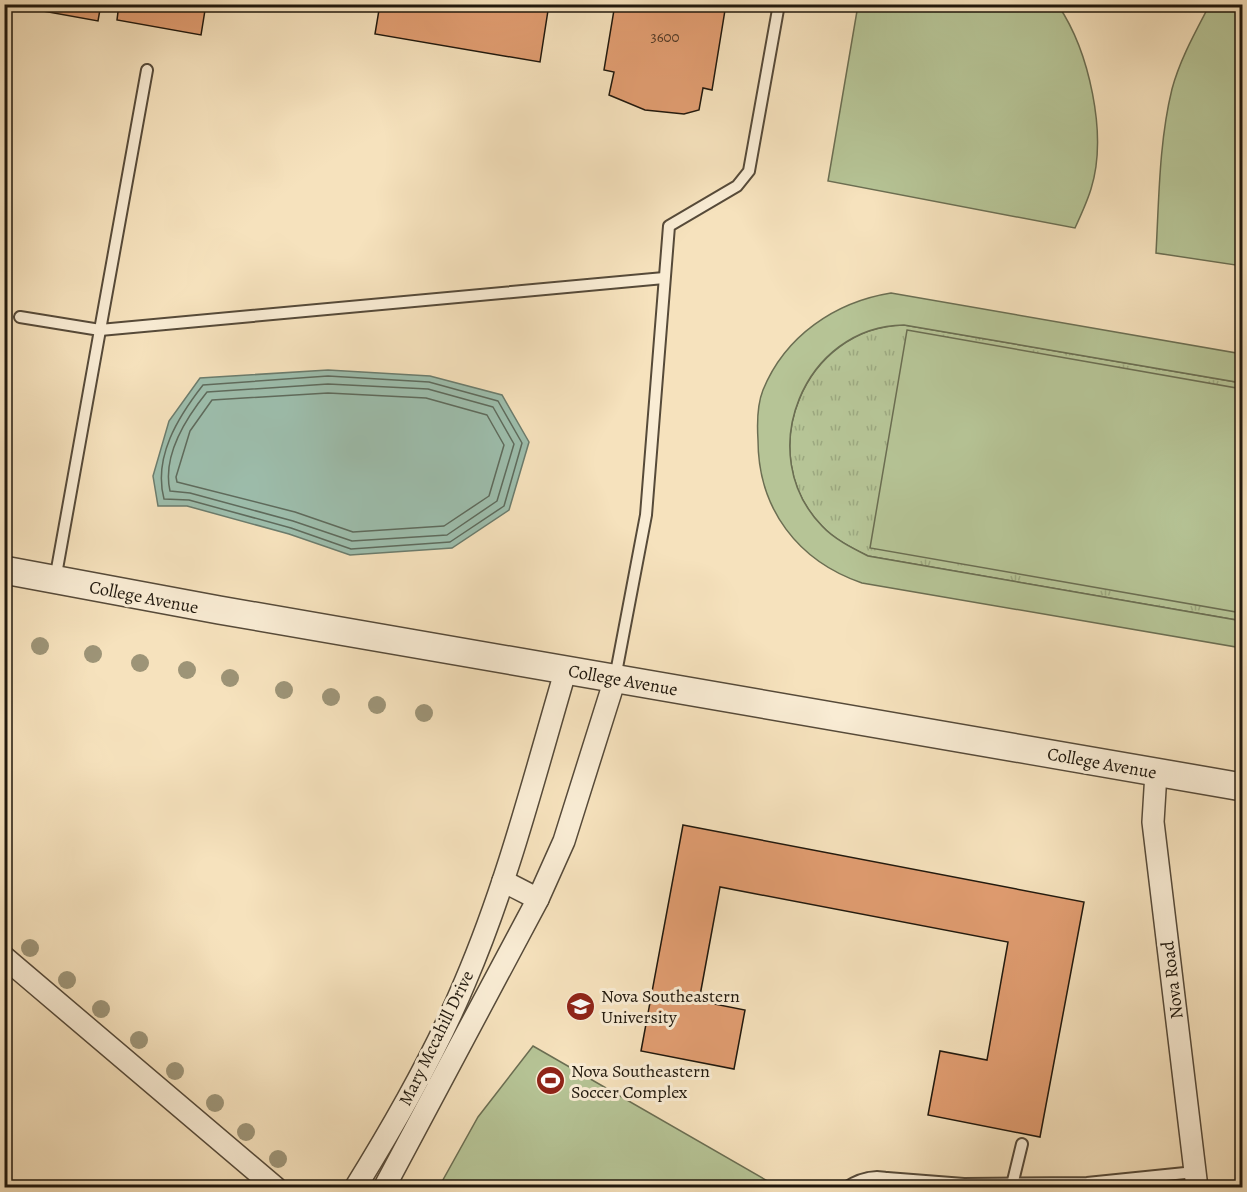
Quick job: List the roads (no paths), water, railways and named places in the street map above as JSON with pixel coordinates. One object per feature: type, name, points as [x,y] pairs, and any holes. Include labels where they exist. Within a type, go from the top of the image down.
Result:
[{"type":"street","name":"College Avenue","points":[[4,570],[615,679],[1242,787]]},
{"type":"street","name":"Mary Mccahill Drive","points":[[355,1188],[419,1079],[465,982],[503,882],[566,669]]},
{"type":"street","name":"Mary Mccahill Drive","points":[[384,1188],[538,899],[564,841],[615,679]]},
{"type":"street","name":"Nova Road","points":[[1156,772],[1154,822],[1196,1180]]},
{"type":"street","points":[[503,882],[538,899]]},
{"type":"street","points":[[4,957],[276,1188]]},
{"type":"lane","points":[[615,679],[646,515],[669,226],[738,186],[749,171],[779,4]]},
{"type":"lane","points":[[55,580],[147,70]]},
{"type":"lane","points":[[20,317],[100,330],[664,278]]},
{"type":"lane","points":[[1012,1185],[1022,1144]]},
{"type":"lane","points":[[845,1188],[858,1179],[874,1176],[961,1186],[1196,1180]]},
{"type":"lane","points":[[887,1178],[905,1188]]},
{"type":"water","points":[[328,370],[430,376],[502,395],[529,442],[509,510],[452,548],[350,555],[289,534],[187,506],[158,506],[153,476],[169,421],[200,378]]},
{"type":"place","name":"Nova Southeastern University","points":[[580,1006]]},
{"type":"place","name":"Nova Southeastern Soccer Complex","points":[[550,1081]]}]
